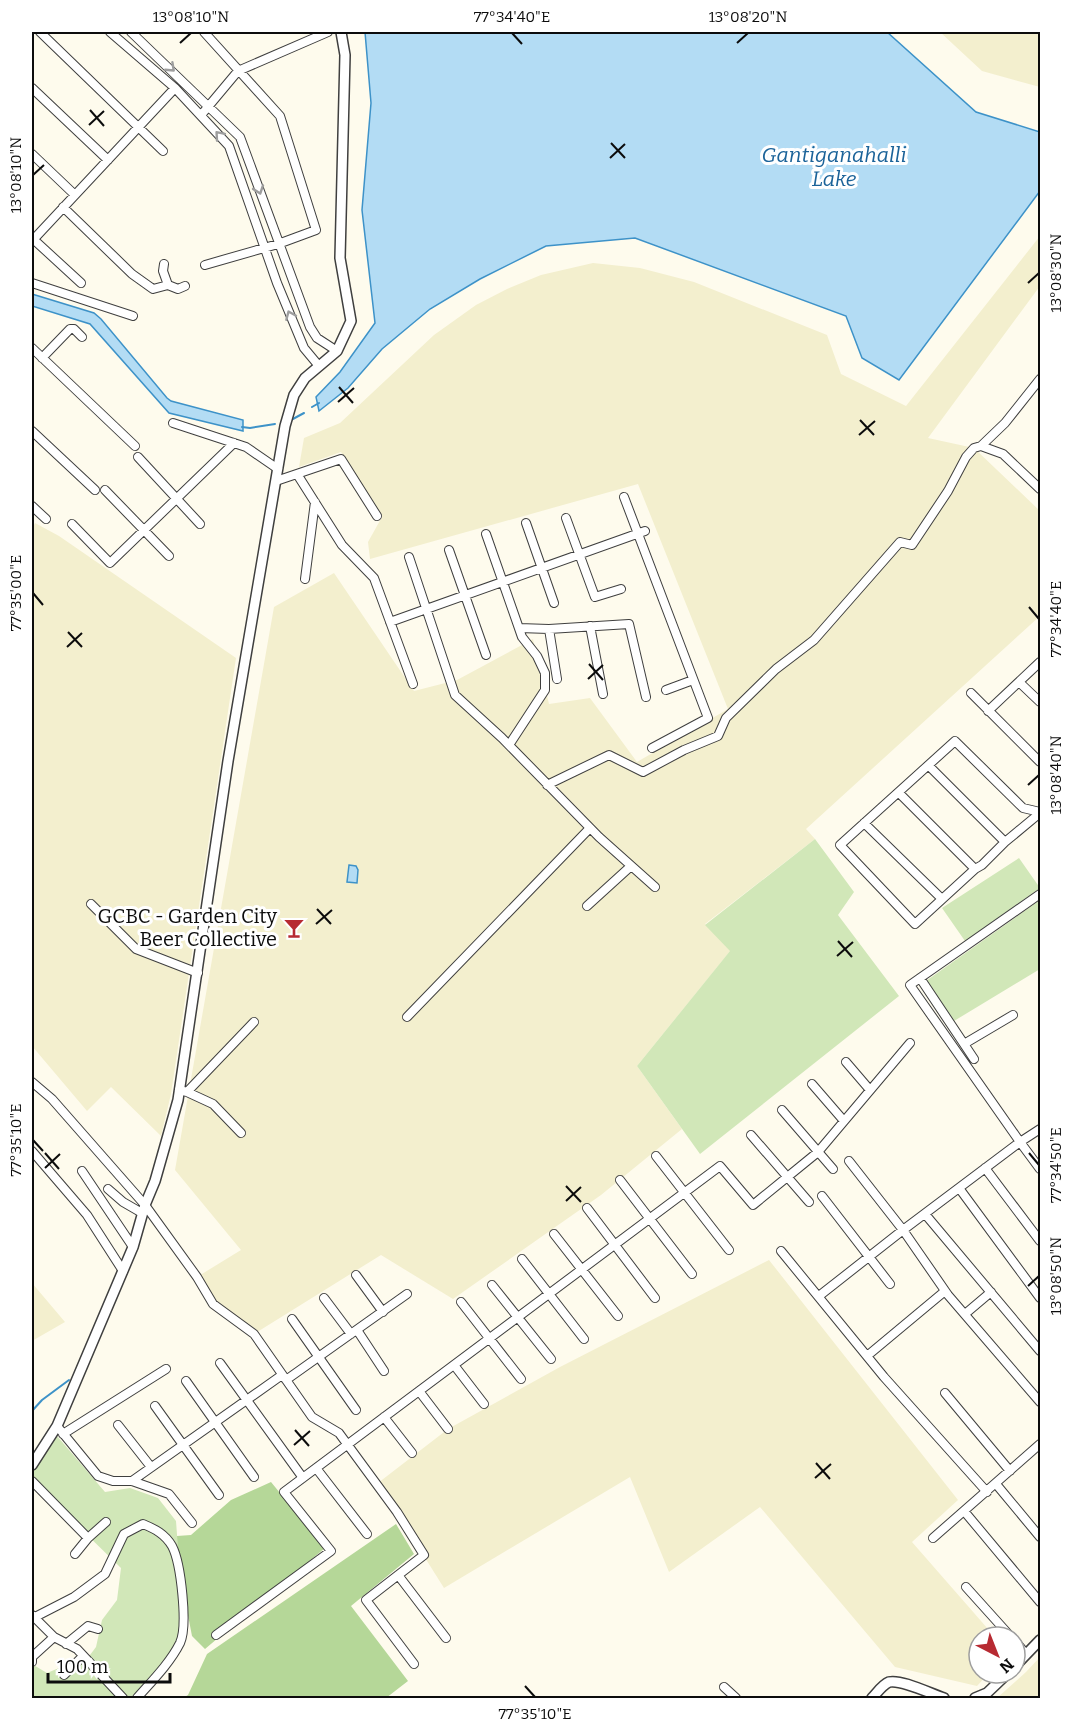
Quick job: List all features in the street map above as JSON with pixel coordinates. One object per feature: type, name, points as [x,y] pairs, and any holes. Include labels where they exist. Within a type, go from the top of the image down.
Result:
[{"type":"street","points":[[40,32],[163,152]]},
{"type":"street","points":[[110,32],[176,88],[229,146],[277,283],[304,348],[318,366]]},
{"type":"street","points":[[131,32],[210,105],[240,137],[310,327],[317,338],[337,351]]},
{"type":"street","points":[[204,32],[280,116],[316,230],[278,244],[205,265]]},
{"type":"street","points":[[202,114],[238,71],[328,32]]},
{"type":"street","points":[[32,1465],[60,1430],[133,1247],[183,1091],[228,761],[285,426],[294,395],[304,378],[337,351],[351,321],[340,258],[345,55],[342,32]]},
{"type":"street","points":[[32,88],[108,160]]},
{"type":"street","points":[[81,283],[32,239],[176,88]]},
{"type":"street","points":[[32,154],[75,195]]},
{"type":"street","points":[[63,207],[132,274],[153,289],[168,285],[178,289],[185,286]]},
{"type":"street","points":[[164,264],[163,271],[168,285]]},
{"type":"street","points":[[32,284],[133,316]]},
{"type":"street","points":[[42,358],[70,329],[74,329],[82,337]]},
{"type":"street","points":[[32,348],[135,446]]},
{"type":"street","points":[[548,784],[609,755],[643,772],[684,750],[718,736],[726,718],[776,669],[814,640],[900,542],[912,545],[948,491],[966,457],[1005,423],[1041,379]]},
{"type":"street","points":[[173,423],[246,447],[278,469]]},
{"type":"street","points":[[32,431],[95,490]]},
{"type":"street","points":[[72,524],[110,563],[234,443]]},
{"type":"street","points":[[981,446],[1003,454],[1041,489]]},
{"type":"street","points":[[138,457],[200,524]]},
{"type":"street","points":[[276,481],[341,459],[377,516]]},
{"type":"street","points":[[297,474],[342,545],[374,578],[413,684]]},
{"type":"street","points":[[105,490],[169,556]]},
{"type":"street","points":[[624,497],[641,532],[708,718],[652,748]]},
{"type":"street","points":[[305,579],[315,502]]},
{"type":"street","points":[[32,506],[46,519]]},
{"type":"street","points":[[566,518],[596,597],[621,589]]},
{"type":"street","points":[[525,523],[554,603]]},
{"type":"street","points":[[390,622],[641,532]]},
{"type":"street","points":[[486,534],[522,637],[537,656],[545,673],[545,690],[509,745]]},
{"type":"street","points":[[449,550],[486,655]]},
{"type":"street","points":[[409,557],[455,695],[509,745],[590,828],[655,887]]},
{"type":"street","points":[[519,628],[629,624],[646,697]]},
{"type":"street","points":[[590,626],[603,694]]},
{"type":"street","points":[[549,628],[557,679]]},
{"type":"street","points":[[988,711],[1041,663]]},
{"type":"street","points":[[666,690],[693,680]]},
{"type":"street","points":[[1019,681],[1041,702]]},
{"type":"street","points":[[970,693],[1041,762]]},
{"type":"street","points":[[955,741],[1023,808],[1041,812],[915,924],[840,845],[955,741]]},
{"type":"street","points":[[929,766],[1005,842]]},
{"type":"street","points":[[899,793],[975,869]]},
{"type":"street","points":[[864,823],[942,899]]},
{"type":"street","points":[[407,1017],[590,828]]},
{"type":"street","points":[[587,906],[631,866]]},
{"type":"street","points":[[1041,894],[910,985],[1041,1169]]},
{"type":"street","points":[[91,904],[136,949],[198,973]]},
{"type":"street","points":[[920,978],[974,1059]]},
{"type":"street","points":[[964,1044],[1013,1015]]},
{"type":"street","points":[[183,1091],[254,1022]]},
{"type":"street","points":[[216,1635],[331,1551],[284,1492],[720,1166],[753,1205],[818,1152],[910,1043]]},
{"type":"street","points":[[846,1062],[870,1090]]},
{"type":"street","points":[[32,1082],[52,1100],[144,1209],[196,1277],[213,1304],[254,1334],[312,1417],[339,1433],[397,1512],[424,1555],[366,1600],[414,1664]]},
{"type":"street","points":[[812,1084],[844,1121]]},
{"type":"street","points":[[183,1091],[213,1104],[241,1133]]},
{"type":"street","points":[[782,1110],[833,1169]]},
{"type":"street","points":[[819,1296],[985,1168],[1041,1129]]},
{"type":"street","points":[[751,1135],[809,1202]]},
{"type":"street","points":[[32,1151],[87,1215],[123,1271]]},
{"type":"street","points":[[656,1156],[729,1250]]},
{"type":"street","points":[[849,1161],[903,1230],[945,1291],[1041,1402]]},
{"type":"street","points":[[985,1168],[1041,1241]]},
{"type":"street","points":[[82,1171],[133,1247]]},
{"type":"street","points":[[620,1180],[692,1274]]},
{"type":"street","points":[[960,1188],[1041,1298]]},
{"type":"street","points":[[108,1189],[123,1202],[144,1209]]},
{"type":"street","points":[[822,1196],[890,1284]]},
{"type":"street","points":[[587,1208],[655,1298]]},
{"type":"street","points":[[925,1214],[1041,1351]]},
{"type":"street","points":[[554,1234],[618,1316]]},
{"type":"street","points":[[782,1251],[884,1377],[987,1492]]},
{"type":"street","points":[[522,1259],[585,1339]]},
{"type":"street","points":[[356,1275],[383,1312]]},
{"type":"street","points":[[492,1286],[551,1359]]},
{"type":"street","points":[[867,1356],[945,1291]]},
{"type":"street","points":[[964,1314],[991,1292]]},
{"type":"street","points":[[132,1481],[246,1400],[319,1357],[407,1294]]},
{"type":"street","points":[[324,1298],[384,1371]]},
{"type":"street","points":[[461,1302],[521,1379]]},
{"type":"street","points":[[292,1319],[356,1410]]},
{"type":"street","points":[[220,1364],[303,1478]]},
{"type":"street","points":[[454,1365],[484,1404]]},
{"type":"street","points":[[60,1430],[166,1369]]},
{"type":"street","points":[[186,1381],[254,1477]]},
{"type":"street","points":[[419,1391],[448,1430]]},
{"type":"street","points":[[945,1393],[1010,1471]]},
{"type":"street","points":[[155,1406],[219,1495]]},
{"type":"street","points":[[384,1417],[412,1453]]},
{"type":"street","points":[[118,1425],[151,1467]]},
{"type":"street","points":[[60,1430],[98,1476],[132,1481],[169,1494],[192,1523]]},
{"type":"street","points":[[933,1538],[1041,1444]]},
{"type":"street","points":[[316,1468],[368,1534]]},
{"type":"street","points":[[32,1481],[88,1538]]},
{"type":"street","points":[[996,1484],[1041,1538]]},
{"type":"street","points":[[964,1511],[1041,1602]]},
{"type":"street","points":[[75,1554],[106,1522]]},
{"type":"street","points":[[123,1698],[77,1649],[54,1637],[33,1616],[74,1597],[105,1574],[124,1534],[142,1524],[159,1531],[172,1546],[180,1573],[183,1602],[181,1641],[160,1672],[137,1698]]},
{"type":"street","points":[[398,1575],[446,1638]]},
{"type":"street","points":[[966,1587],[1000,1625]]},
{"type":"street","points":[[66,1644],[88,1626],[98,1629]]},
{"type":"street","points":[[32,1662],[32,1657],[54,1637]]},
{"type":"street","points":[[1027,1653],[1041,1640]]},
{"type":"street","points":[[63,1675],[83,1656]]},
{"type":"street","points":[[872,1698],[889,1682],[901,1682],[944,1698]]},
{"type":"street","points":[[975,1698],[987,1693],[995,1685]]},
{"type":"street","points":[[724,1687],[736,1698]]},
{"type":"shaded area","points":[[940,32],[1040,32],[1040,87],[982,71]]},
{"type":"shaded area","points":[[1040,236],[1040,286],[928,438],[974,448],[1040,511],[1040,616],[806,829],[815,839],[705,924],[731,950],[637,1066],[682,1129],[601,1195],[453,1299],[381,1255],[254,1334],[213,1304],[197,1277],[241,1250],[175,1170],[274,607],[334,573],[414,691],[457,680],[533,639],[549,704],[590,698],[637,762],[728,709],[638,484],[370,559],[368,542],[382,517],[341,452],[299,467],[304,438],[340,423],[434,335],[476,305],[541,275],[593,263],[640,268],[694,282],[827,335],[841,374],[906,406]]},
{"type":"shaded area","points":[[35,523],[59,536],[236,658],[171,1094],[161,1136],[111,1087],[87,1111],[32,1046],[32,529]]},
{"type":"shaded area","points":[[769,1260],[958,1500],[912,1542],[985,1625],[967,1625],[967,1684],[895,1667],[760,1507],[669,1572],[630,1477],[444,1588],[378,1483],[448,1429],[560,1367]]},
{"type":"shaded area","points":[[32,1283],[65,1322],[32,1341]]},
{"type":"shaded area","points":[[1040,1657],[1040,1698],[997,1698],[1012,1685],[1027,1685],[1027,1671]]},
{"type":"green space","points":[[815,839],[854,892],[838,915],[899,996],[700,1154],[637,1066],[730,951],[705,925]]},
{"type":"green space","points":[[1019,858],[1040,888],[965,941],[942,908]]},
{"type":"green space","points":[[1040,900],[1040,969],[954,1021],[926,981]]},
{"type":"green space","points":[[57,1436],[105,1492],[130,1488],[158,1498],[176,1521],[183,1616],[181,1641],[160,1672],[130,1698],[32,1698],[32,1664],[47,1673],[90,1655],[96,1647],[102,1620],[117,1600],[121,1568],[32,1481],[32,1467]]},
{"type":"green space","points":[[271,1482],[325,1548],[205,1649],[192,1636],[179,1569],[177,1536],[191,1535],[231,1500]]},
{"type":"green space","points":[[396,1524],[414,1554],[351,1606],[408,1681],[386,1698],[183,1698],[188,1695],[207,1654]]},
{"type":"water","name":"Gantiganahalli Lake","points":[[365,32],[887,32],[976,112],[1040,132],[1040,191],[899,380],[862,358],[846,316],[635,238],[546,246],[480,279],[430,309],[382,349],[348,388],[319,411],[316,397],[340,372],[375,323],[362,210],[371,103]]},
{"type":"water","points":[[32,294],[94,313],[167,398],[243,420],[243,431],[169,413],[90,324],[32,306]]},
{"type":"water","points":[[349,865],[356,866],[358,870],[357,883],[347,882]]},
{"type":"waterway","points":[[312,407],[319,403]]},
{"type":"waterway","points":[[291,420],[304,413]]},
{"type":"waterway","points":[[242,427],[275,424]]},
{"type":"waterway","points":[[32,1411],[42,1400],[69,1380]]},
{"type":"place","name":"GCBC - Garden City Beer Collective","points":[[294,928]]}]
